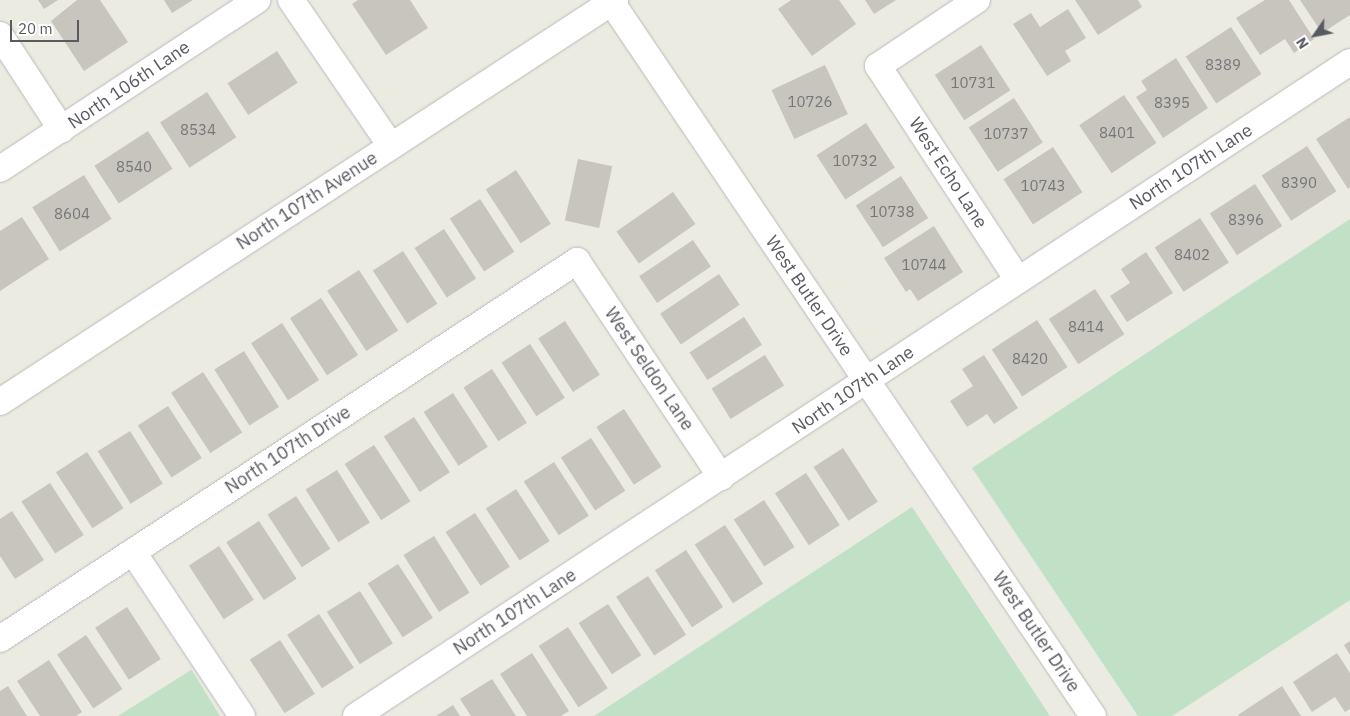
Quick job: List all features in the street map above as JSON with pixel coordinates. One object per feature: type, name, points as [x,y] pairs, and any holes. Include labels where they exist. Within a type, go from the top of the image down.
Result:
[{"type":"street","name":"North 106th Lane","points":[[0,169],[257,0]]},
{"type":"street","points":[[291,0],[391,146]]},
{"type":"street","name":"West Echo Lane","points":[[977,0],[878,66],[1018,280]]},
{"type":"street","name":"North 107th Avenue","points":[[0,402],[612,1]]},
{"type":"street","name":"West Butler Drive","points":[[612,1],[866,382],[1093,716]]},
{"type":"street","points":[[0,35],[62,130]]},
{"type":"street","name":"North 107th Lane","points":[[356,716],[721,478],[1350,62]]},
{"type":"street","name":"West Seldon Lane","points":[[577,261],[721,478]]},
{"type":"street","name":"North 107th Drive","points":[[0,639],[577,261]]},
{"type":"street","points":[[134,552],[242,716]]},
{"type":"green space","points":[[1350,219],[1350,600],[1172,716],[1138,716],[972,468]]},
{"type":"green space","points":[[912,507],[1050,716],[594,716]]},
{"type":"green space","points":[[191,670],[220,716],[118,716]]},
{"type":"building","points":[[38,0],[58,0],[44,9]]},
{"type":"building","points":[[77,0],[100,0],[128,42],[84,71],[51,21]]},
{"type":"building","points":[[164,0],[193,0],[172,13]]},
{"type":"building","points":[[358,0],[410,0],[428,28],[386,55],[352,4]]},
{"type":"building","points":[[791,0],[839,0],[856,24],[812,56],[778,9]]},
{"type":"building","points":[[865,0],[896,0],[874,14]]},
{"type":"building","points":[[1075,0],[1138,0],[1142,7],[1098,35]]},
{"type":"building","points":[[1265,0],[1289,0],[1314,39],[1294,53],[1285,39],[1260,55],[1236,18]]},
{"type":"building","points":[[1300,0],[1350,0],[1350,15],[1322,33]]},
{"type":"building","points":[[1068,9],[1086,38],[1065,51],[1071,61],[1047,76],[1013,24],[1031,13],[1040,27]]},
{"type":"building","points":[[1231,27],[1261,74],[1216,103],[1186,56]]},
{"type":"building","points":[[981,45],[1010,90],[964,120],[935,75]]},
{"type":"building","points":[[277,51],[298,83],[248,115],[228,83]]},
{"type":"building","points":[[1176,58],[1208,108],[1163,138],[1136,97],[1147,90],[1141,81]]},
{"type":"building","points":[[825,65],[848,114],[794,139],[772,90]]},
{"type":"building","points":[[207,92],[236,137],[189,168],[160,122]]},
{"type":"building","points":[[1124,95],[1156,143],[1112,173],[1079,125]]},
{"type":"building","points":[[1014,98],[1043,142],[998,172],[969,127]]},
{"type":"building","points":[[1350,117],[1350,187],[1348,189],[1316,139]]},
{"type":"building","points":[[866,123],[895,167],[845,200],[817,155]]},
{"type":"building","points":[[148,131],[173,169],[119,204],[94,166]]},
{"type":"building","points":[[1307,146],[1336,191],[1291,221],[1262,175]]},
{"type":"building","points":[[1053,147],[1082,192],[1033,224],[1004,179]]},
{"type":"building","points":[[578,159],[612,166],[599,228],[565,221]]},
{"type":"building","points":[[516,170],[551,224],[521,243],[486,190]]},
{"type":"building","points":[[84,175],[112,219],[60,251],[32,207]]},
{"type":"building","points":[[901,176],[928,218],[883,247],[856,205]]},
{"type":"building","points":[[1255,184],[1282,226],[1237,255],[1210,213]]},
{"type":"building","points":[[673,192],[695,224],[639,264],[616,232]]},
{"type":"building","points":[[480,199],[514,252],[484,271],[450,219]]},
{"type":"building","points":[[22,217],[49,259],[0,291],[0,231]]},
{"type":"building","points":[[1200,218],[1229,262],[1184,292],[1155,247]]},
{"type":"building","points":[[934,226],[963,272],[918,301],[910,289],[906,292],[884,258]]},
{"type":"building","points":[[444,229],[476,278],[447,298],[415,248]]},
{"type":"building","points":[[693,240],[711,267],[657,303],[639,276]]},
{"type":"building","points":[[403,251],[437,304],[407,323],[373,271]]},
{"type":"building","points":[[1146,252],[1173,293],[1127,322],[1110,296],[1130,283],[1121,269]]},
{"type":"building","points":[[359,270],[398,330],[366,351],[327,291]]},
{"type":"building","points":[[719,274],[740,305],[681,344],[660,314]]},
{"type":"building","points":[[1095,289],[1124,334],[1078,364],[1049,319]]},
{"type":"building","points":[[321,298],[358,355],[327,375],[290,318]]},
{"type":"building","points":[[744,317],[762,345],[707,380],[689,352]]},
{"type":"building","points":[[1037,320],[1067,367],[1022,396],[992,349]]},
{"type":"building","points":[[565,321],[600,375],[573,392],[538,338]]},
{"type":"building","points":[[282,323],[319,380],[288,400],[251,343]]},
{"type":"building","points":[[530,344],[565,398],[536,416],[501,363]]},
{"type":"building","points":[[244,351],[279,407],[249,426],[214,370]]},
{"type":"building","points":[[765,355],[784,386],[731,419],[712,388]]},
{"type":"building","points":[[984,355],[1018,408],[994,424],[987,414],[967,427],[950,401],[973,386],[962,369]]},
{"type":"building","points":[[492,369],[527,423],[498,441],[463,388]]},
{"type":"building","points":[[203,372],[242,432],[210,453],[171,393]]},
{"type":"building","points":[[453,393],[488,447],[459,466],[424,412]]},
{"type":"building","points":[[168,406],[202,458],[172,478],[138,426]]},
{"type":"building","points":[[624,409],[662,467],[634,485],[596,427]]},
{"type":"building","points":[[414,417],[450,472],[420,492],[384,437]]},
{"type":"building","points":[[130,431],[163,484],[131,504],[98,451]]},
{"type":"building","points":[[591,438],[625,491],[595,510],[561,458]]},
{"type":"building","points":[[374,445],[410,501],[381,520],[345,464]]},
{"type":"building","points":[[843,448],[878,502],[849,521],[814,467]]},
{"type":"building","points":[[87,452],[123,508],[92,528],[56,472]]},
{"type":"building","points":[[554,462],[589,516],[559,535],[524,482]]},
{"type":"building","points":[[337,470],[370,523],[338,542],[306,490]]},
{"type":"building","points":[[806,473],[840,525],[809,545],[775,493]]},
{"type":"building","points":[[50,483],[84,535],[55,554],[21,502]]},
{"type":"building","points":[[516,489],[550,541],[520,561],[486,509]]},
{"type":"building","points":[[296,496],[330,549],[302,567],[267,515]]},
{"type":"building","points":[[764,500],[794,547],[764,567],[734,520]]},
{"type":"building","points":[[12,511],[44,560],[15,579],[0,556],[0,519]]},
{"type":"building","points":[[475,513],[510,567],[481,586],[446,532]]},
{"type":"building","points":[[259,521],[297,579],[264,600],[226,542]]},
{"type":"building","points":[[725,525],[763,584],[733,603],[695,545]]},
{"type":"building","points":[[434,536],[470,593],[439,612],[403,555]]},
{"type":"building","points":[[219,546],[254,600],[224,619],[189,566]]},
{"type":"building","points":[[686,550],[723,607],[692,627],[655,570]]},
{"type":"building","points":[[398,564],[433,618],[403,637],[368,584]]},
{"type":"building","points":[[648,576],[686,635],[654,655],[616,597]]},
{"type":"building","points":[[360,591],[393,644],[360,664],[327,612]]},
{"type":"building","points":[[608,604],[641,655],[612,674],[579,623]]},
{"type":"building","points":[[127,607],[161,659],[129,680],[95,628]]},
{"type":"building","points":[[319,614],[354,668],[322,688],[287,635]]},
{"type":"building","points":[[568,627],[608,688],[578,707],[539,646]]},
{"type":"building","points":[[86,635],[122,689],[93,708],[57,655]]},
{"type":"building","points":[[280,640],[315,694],[285,713],[250,660]]},
{"type":"building","points":[[1350,641],[1350,655],[1344,645]]},
{"type":"building","points":[[532,653],[569,711],[561,716],[527,716],[500,674]]},
{"type":"building","points":[[1337,653],[1350,673],[1350,709],[1345,712],[1335,697],[1312,712],[1293,682]]},
{"type":"building","points":[[49,660],[82,712],[76,716],[40,716],[17,681]]},
{"type":"building","points":[[492,679],[516,716],[471,716],[460,699]]},
{"type":"building","points":[[8,686],[27,716],[0,716],[0,691]]},
{"type":"building","points":[[1282,686],[1301,716],[1238,715]]},
{"type":"building","points":[[453,705],[460,716],[436,716]]}]
